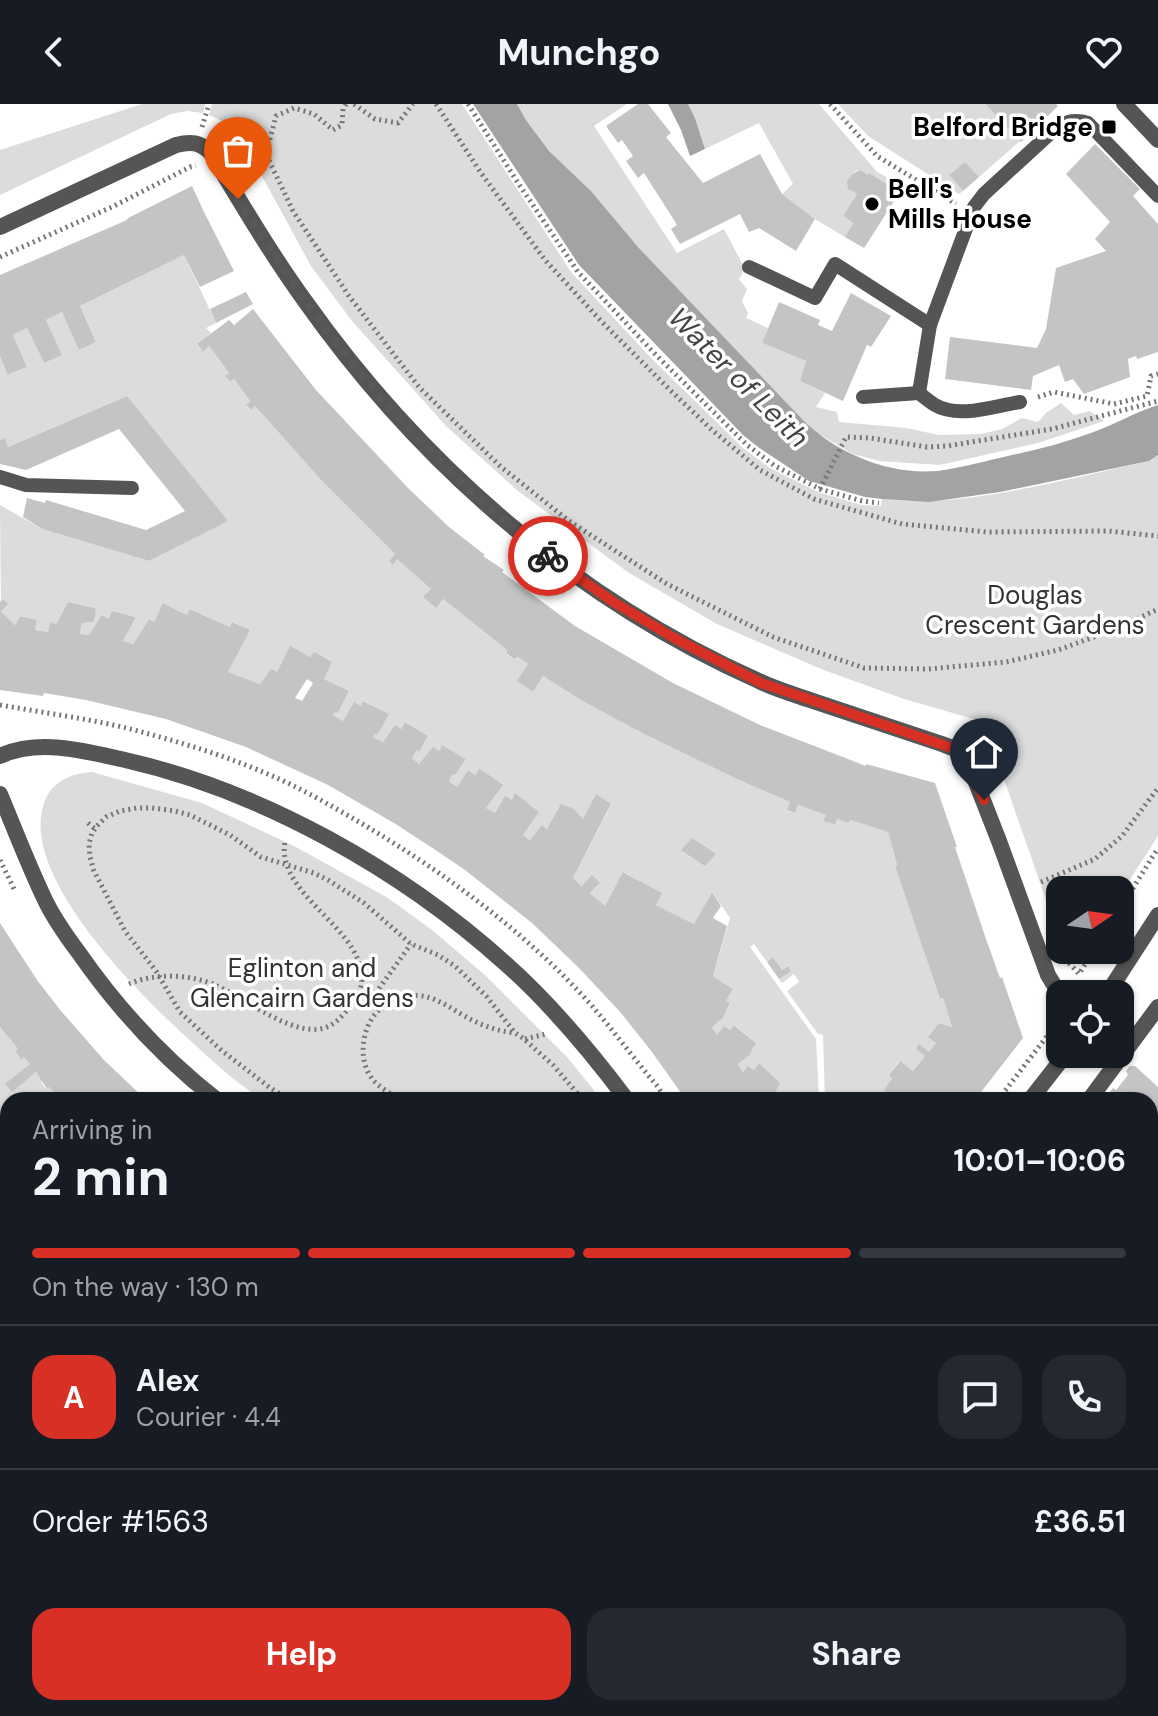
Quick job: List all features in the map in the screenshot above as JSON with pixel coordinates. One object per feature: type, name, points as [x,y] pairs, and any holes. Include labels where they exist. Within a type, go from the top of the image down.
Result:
[{"type":"street","points":[[1124,104],[1158,140]]},
{"type":"street","points":[[0,227],[176,145],[187,142],[204,146],[304,300],[362,376],[467,488],[540,551],[612,601],[693,649],[761,683],[942,744],[965,757],[995,829],[1049,980]]},
{"type":"street","points":[[0,756],[12,751],[58,747],[103,755],[185,775],[293,821],[406,887],[477,939],[508,965],[556,1014],[621,1092]]},
{"type":"street","points":[[0,794],[47,904],[82,958],[153,1045],[207,1092]]},
{"type":"street","points":[[1116,980],[1158,915]]},
{"type":"street","points":[[1095,1092],[1156,1014]]},
{"type":"street","points":[[1036,1092],[1055,1068]]},
{"type":"lane","points":[[919,393],[930,325],[976,203],[1057,127],[1067,121],[1088,123],[1158,196]]},
{"type":"lane","points":[[749,267],[815,298],[835,264],[930,325]]},
{"type":"lane","points":[[863,397],[919,393],[935,405],[953,411],[1020,402]]},
{"type":"lane","points":[[0,477],[26,485],[132,488]]},
{"type":"path","points":[[206,114],[209,104]]},
{"type":"path","points":[[346,104],[342,125],[333,130],[314,114],[294,108],[276,116],[266,154],[293,211],[349,296],[419,387],[500,466],[569,521],[667,584],[773,637],[864,668],[928,669],[1006,662],[1058,650],[1116,629],[1158,609]]},
{"type":"path","points":[[354,104],[375,119],[398,123],[413,104]]},
{"type":"path","points":[[436,104],[481,173],[545,260],[609,329],[712,430],[760,470],[814,499],[902,524],[987,532],[1108,531],[1158,536]]},
{"type":"path","points":[[468,104],[578,272],[747,445],[775,466],[829,492],[879,503]]},
{"type":"path","points":[[830,104],[877,156],[971,213]]},
{"type":"path","points":[[0,257],[114,206],[190,167]]},
{"type":"path","points":[[1020,402],[1054,392],[1114,404],[1147,396],[1151,376],[1158,374]]},
{"type":"path","points":[[821,487],[846,437],[927,447],[963,444],[1052,429],[1158,401]]},
{"type":"path","points":[[828,503],[829,492]]},
{"type":"path","points":[[1041,882],[1095,859],[1122,836],[1158,788]]},
{"type":"path","points":[[277,1092],[180,1012],[125,931],[94,871],[89,844],[95,829],[106,817],[120,811],[152,808],[190,815],[230,835],[261,857],[314,873],[343,889],[411,944],[455,966],[487,997],[515,1033],[553,1065],[576,1092]]},
{"type":"path","points":[[111,997],[131,982],[159,977],[186,978],[214,984],[286,1023],[309,1028],[328,1027],[355,1001],[362,981],[362,970],[354,949],[306,896],[287,866],[284,849],[293,821]]},
{"type":"path","points":[[88,823],[95,829]]},
{"type":"path","points":[[1134,887],[1158,848]]},
{"type":"path","points":[[365,1008],[411,944]]},
{"type":"path","points":[[1070,964],[1079,974],[1085,964]]},
{"type":"path","points":[[389,1092],[372,1079],[363,1058],[366,1035],[375,1015],[385,1005],[420,995],[494,1029],[515,1033]]},
{"type":"path","points":[[355,1001],[375,1015]]},
{"type":"path","points":[[1004,1092],[1046,1037]]},
{"type":"green space","points":[[142,104],[205,104],[203,113],[188,111],[171,114],[0,195],[0,150]]},
{"type":"green space","name":"Douglas Crescent Gardens","points":[[212,104],[462,104],[571,272],[652,359],[743,448],[770,468],[818,492],[861,505],[881,506],[882,499],[958,499],[1068,480],[1149,461],[1158,455],[1158,836],[1132,876],[1046,876],[1046,900],[984,722],[904,699],[821,669],[717,624],[629,573],[518,491],[447,427],[352,321],[311,266],[239,134],[229,124],[209,115]]},
{"type":"green space","points":[[517,104],[627,104],[594,126],[677,253],[724,229],[745,269],[739,279],[747,289],[742,301],[748,313],[746,318],[768,328],[762,343],[806,361],[800,381],[825,393],[816,407],[837,412],[839,422],[906,428],[939,435],[981,434],[1002,429],[1022,418],[1038,422],[1061,403],[1074,415],[1090,411],[1104,421],[1038,443],[940,465],[880,461],[853,454],[817,433],[804,421],[638,247],[591,191],[549,151]]},
{"type":"green space","points":[[688,104],[819,104],[877,172],[903,186],[900,192],[869,173],[859,170],[853,173],[849,189],[857,194],[843,216],[853,223],[845,237],[782,194],[793,184],[759,123],[705,149]]},
{"type":"green space","points":[[838,104],[985,104],[1020,141],[979,177],[965,162],[949,175],[963,191],[959,194],[868,136]]},
{"type":"green space","points":[[184,255],[216,323],[206,328],[211,333],[197,345],[203,351],[209,346],[229,373],[225,376],[229,382],[234,379],[250,401],[246,405],[250,410],[255,406],[322,481],[395,554],[389,561],[393,564],[397,559],[431,589],[424,597],[436,607],[443,599],[507,650],[507,655],[514,659],[518,657],[528,664],[518,681],[533,692],[543,676],[646,735],[790,802],[788,811],[795,813],[798,805],[826,815],[824,821],[834,825],[837,819],[849,823],[850,820],[888,832],[895,866],[952,1027],[939,1023],[929,1036],[936,1043],[929,1052],[919,1045],[916,1049],[925,1056],[913,1071],[899,1061],[889,1075],[893,1092],[825,1092],[823,1035],[818,1034],[787,991],[799,982],[794,974],[782,983],[779,979],[791,970],[787,966],[782,970],[773,957],[767,962],[754,944],[750,947],[816,1039],[819,1092],[775,1092],[779,1083],[759,1063],[754,1070],[748,1066],[743,1072],[738,1064],[749,1056],[756,1043],[735,1025],[731,1030],[724,1026],[717,1035],[712,1027],[723,1018],[730,1004],[726,1001],[733,989],[713,976],[730,918],[712,892],[694,924],[656,905],[661,893],[624,872],[605,906],[590,893],[600,883],[582,886],[573,878],[611,805],[596,795],[583,819],[574,809],[566,807],[547,829],[542,825],[530,840],[523,835],[539,812],[516,794],[512,800],[505,797],[495,813],[486,808],[502,785],[479,768],[475,775],[468,770],[457,787],[449,781],[466,759],[442,745],[439,751],[433,748],[419,764],[412,758],[428,736],[405,722],[401,729],[395,726],[383,742],[373,737],[378,734],[388,714],[364,701],[361,706],[354,702],[343,721],[333,715],[338,713],[349,691],[324,679],[314,652],[310,657],[290,647],[277,672],[271,670],[260,684],[228,672],[249,630],[233,622],[230,627],[191,609],[187,615],[163,603],[154,622],[149,619],[133,644],[123,641],[136,617],[112,611],[108,619],[102,616],[89,635],[80,634],[82,623],[93,622],[95,608],[68,602],[56,624],[50,623],[48,632],[35,630],[37,620],[20,616],[15,625],[1,611],[0,505],[42,529],[149,561],[227,521],[127,396],[8,447],[5,439],[0,440],[0,356],[9,375],[27,367],[13,335],[27,328],[44,363],[61,355],[46,320],[62,312],[79,349],[96,342],[80,306]]},
{"type":"green space","name":"Eglinton and Glencairn Gardens","points":[[92,772],[202,803],[296,847],[388,898],[486,976],[567,1057],[595,1092],[251,1092],[227,1074],[147,999],[91,935],[67,901],[50,866],[41,833],[47,796],[57,784],[77,774]]},
{"type":"green space","points":[[0,1027],[18,1049],[15,1052],[21,1060],[24,1057],[30,1064],[6,1085],[12,1091],[36,1072],[46,1089],[49,1087],[54,1092],[0,1092]]},
{"type":"water","name":"Water of Leith","points":[[473,104],[517,104],[549,151],[591,191],[638,247],[804,421],[848,452],[901,470],[946,470],[1071,440],[1158,405],[1158,455],[1149,461],[1000,492],[929,502],[865,497],[809,481],[743,435],[579,265]]},
{"type":"water","points":[[668,104],[688,104],[705,149],[690,156]]},
{"type":"building","points":[[638,104],[648,104],[671,133],[666,137],[703,183],[760,154],[782,194],[815,219],[796,251],[759,228],[749,232],[740,214],[680,244],[671,229],[677,225],[644,173],[638,178],[626,161],[633,156],[622,140],[618,143],[606,126]]},
{"type":"building","points":[[985,104],[1056,104],[1058,106],[1021,142]]},
{"type":"building","points":[[1095,144],[1140,189],[1133,196],[1158,224],[1158,352],[1128,359],[1130,377],[1084,394],[1073,379],[1065,382],[1059,365],[1033,376],[1031,390],[945,379],[950,337],[1037,348],[1046,329],[1056,268],[1106,251],[1095,239],[1110,222],[1066,174]]},
{"type":"building","points":[[965,162],[979,177],[963,191],[949,175]]},
{"type":"building","name":"Bell's Mills House","points":[[860,170],[900,192],[864,248],[845,237],[853,223],[843,216],[857,194],[848,189],[847,181]]},
{"type":"building","points":[[192,186],[234,271],[200,287],[184,255],[80,306],[96,342],[79,350],[62,312],[46,320],[62,355],[44,363],[27,328],[13,335],[27,367],[8,375],[0,356],[0,275],[127,220]]},
{"type":"building","points":[[246,292],[253,304],[216,323],[210,309]]},
{"type":"building","points":[[851,293],[891,316],[871,347],[867,345],[843,401],[800,381],[806,361],[762,343],[779,302],[820,320],[818,325],[832,331]]},
{"type":"building","points":[[253,309],[316,390],[409,489],[483,556],[504,570],[502,572],[575,626],[673,683],[760,725],[866,766],[935,783],[986,939],[1023,1038],[981,1092],[884,1090],[892,1079],[889,1075],[900,1061],[913,1071],[925,1056],[916,1049],[919,1044],[929,1052],[936,1043],[928,1037],[939,1023],[952,1027],[895,866],[888,832],[850,820],[849,823],[837,819],[835,825],[823,821],[826,815],[798,805],[795,813],[787,810],[790,802],[646,735],[543,676],[533,692],[517,681],[528,664],[507,654],[507,650],[443,599],[436,608],[423,597],[431,589],[397,559],[393,565],[389,561],[395,554],[322,481],[255,406],[251,410],[246,405],[250,401],[234,379],[230,382],[225,376],[229,373],[209,346],[203,352],[197,344],[229,320],[234,325]]},
{"type":"building","points":[[127,396],[228,521],[149,561],[42,529],[23,517],[27,498],[45,503],[46,500],[146,530],[185,511],[119,429],[26,470],[0,464],[0,440],[5,438],[8,447]]},
{"type":"building","points":[[3,599],[8,604],[1,611],[15,625],[20,616],[37,620],[35,630],[48,632],[50,622],[56,624],[68,602],[95,608],[93,622],[82,623],[80,634],[89,635],[102,615],[108,619],[112,611],[136,617],[123,641],[133,644],[149,619],[154,622],[163,603],[187,615],[190,609],[230,627],[232,622],[250,630],[228,672],[260,684],[271,669],[277,672],[290,646],[310,657],[314,652],[332,662],[324,679],[349,691],[338,713],[333,715],[343,721],[354,702],[361,706],[363,701],[389,714],[373,737],[383,742],[395,725],[401,729],[405,722],[428,736],[412,758],[419,764],[433,747],[439,751],[442,745],[466,759],[449,781],[457,787],[468,770],[475,775],[479,768],[503,785],[486,808],[495,813],[505,796],[512,800],[515,793],[539,812],[523,835],[530,840],[542,825],[547,829],[561,804],[574,809],[583,819],[596,794],[611,804],[573,878],[582,886],[592,875],[600,883],[590,893],[605,906],[623,872],[662,893],[656,905],[694,924],[712,892],[721,906],[713,918],[727,926],[713,976],[733,989],[726,1001],[730,1003],[723,1018],[712,1027],[717,1035],[724,1026],[731,1030],[734,1025],[756,1043],[749,1056],[738,1064],[743,1072],[748,1066],[754,1070],[759,1063],[780,1083],[776,1092],[680,1092],[621,1013],[532,923],[437,851],[328,785],[246,747],[166,719],[86,700],[0,690],[0,602]],"holes":[[[307,679],[313,683],[302,701],[295,698]]]},
{"type":"building","points":[[692,838],[716,854],[705,866],[681,850]]},
{"type":"building","points":[[0,923],[61,1011],[104,1060],[138,1092],[54,1092],[49,1087],[47,1089],[36,1072],[12,1092],[5,1084],[30,1064],[24,1057],[21,1060],[15,1051],[18,1049],[0,1027]]},
{"type":"building","points":[[773,957],[782,970],[788,966],[791,971],[779,979],[767,962]]},
{"type":"building","points":[[1135,1066],[1158,1087],[1158,1092],[1110,1092],[1113,1088],[1116,1090],[1128,1075],[1126,1071]]},
{"type":"way so far","points":[[238,199],[304,300],[362,376],[467,488],[548,556]]},
{"type":"place","name":"Belford Bridge","points":[[1109,127]]},
{"type":"place","name":"Bell's Mills House","points":[[872,204]]},
{"type":"route","points":[[548,556],[612,601],[674,638],[761,683],[955,749],[965,757],[984,800]]}]
